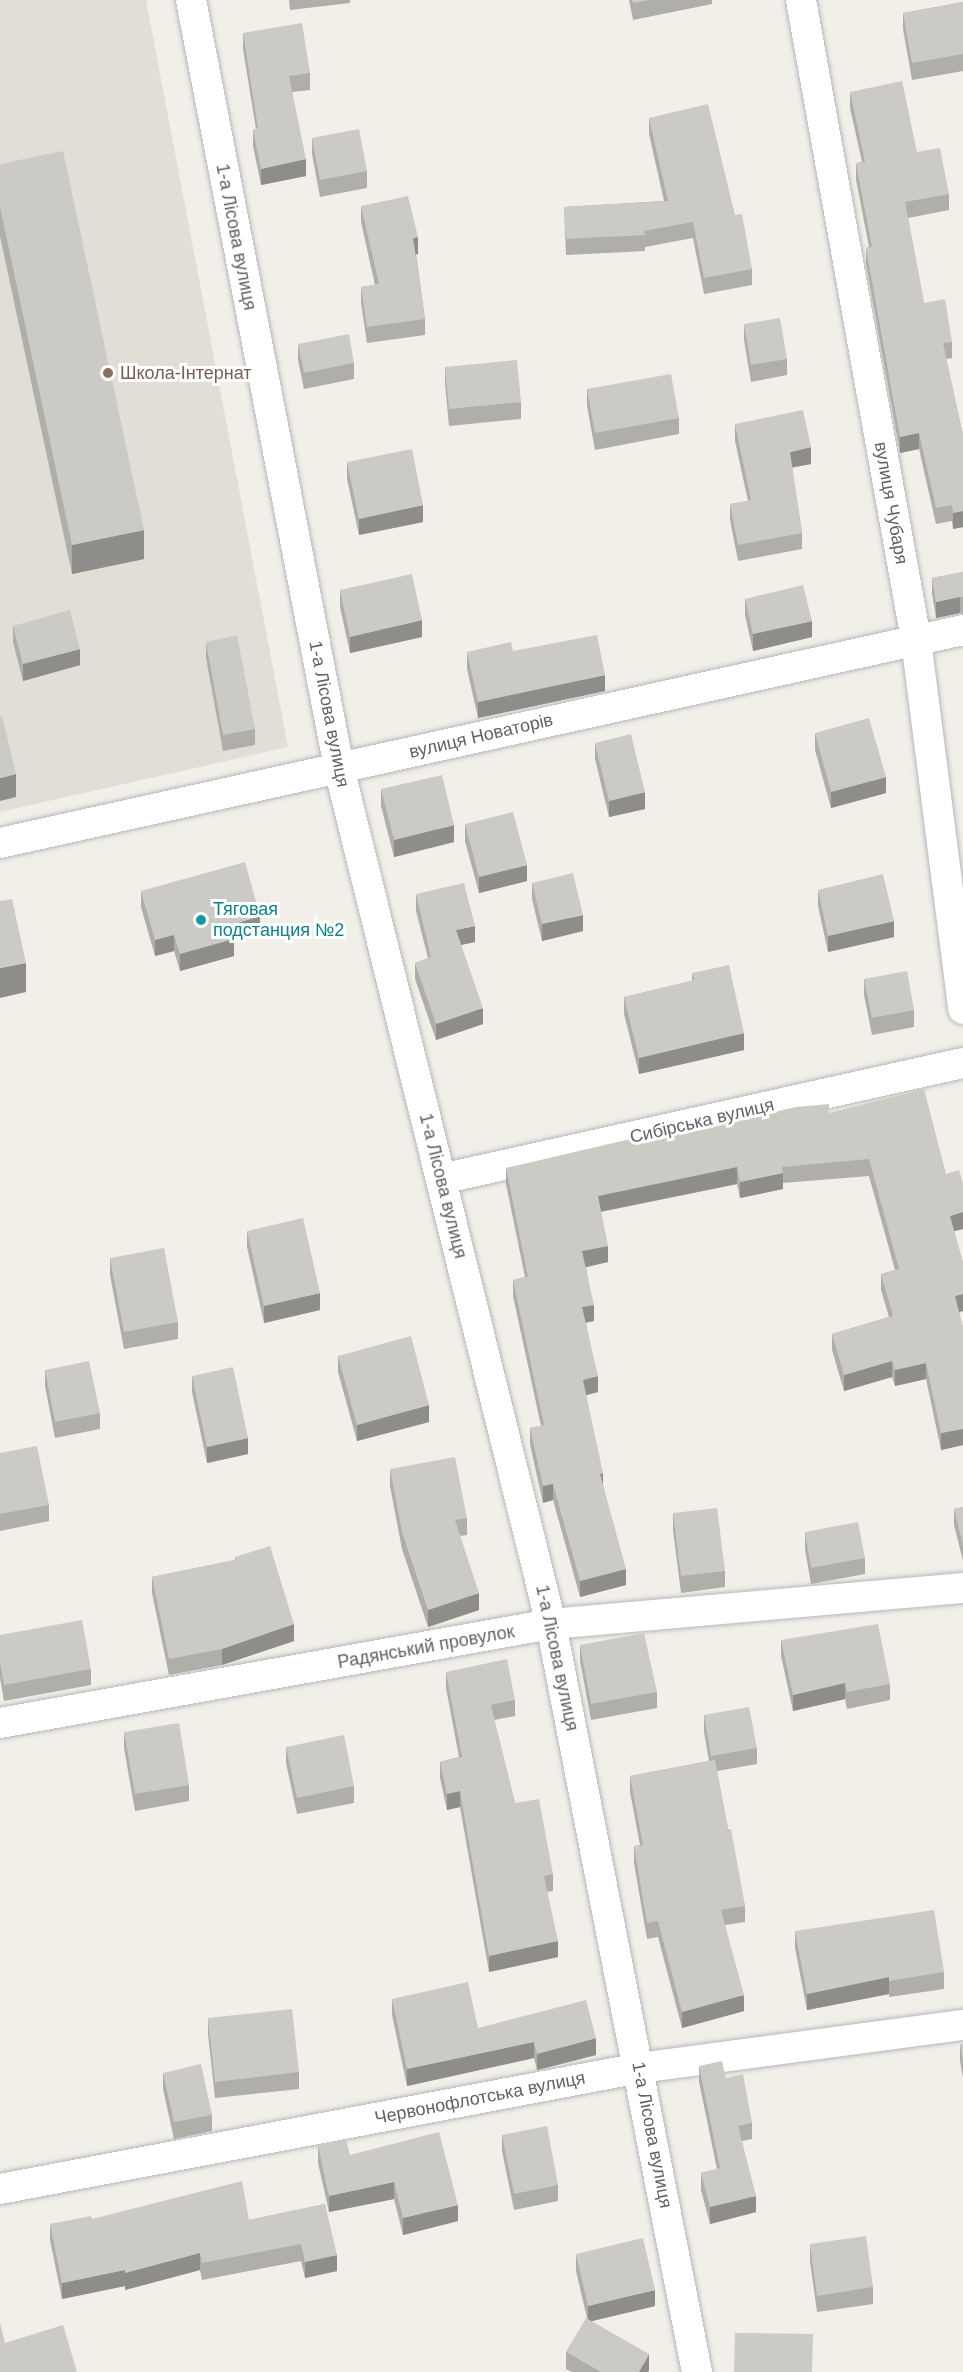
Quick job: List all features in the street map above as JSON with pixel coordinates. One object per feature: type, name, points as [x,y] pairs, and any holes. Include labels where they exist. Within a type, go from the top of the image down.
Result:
[{"type":"street","name":"1-а Лісова вулиця","points":[[190,0],[339,768],[551,1624],[640,2068],[697,2372]]},
{"type":"street","name":"вулиця Чубаря","points":[[801,0],[915,640],[963,1010]]},
{"type":"street","name":"вулиця Новаторів","points":[[0,843],[963,630]]},
{"type":"street","name":"Сибірська вулиця","points":[[441,1179],[963,1063]]},
{"type":"street","name":"Радянський провулок","points":[[0,1723],[551,1624],[963,1588]]},
{"type":"street","name":"Червонофлотська вулиця","points":[[0,2189],[640,2068],[963,2025]]},
{"type":"shaded area","name":"Школа-Інтернат","points":[[0,0],[146,0],[288,747],[0,812]]},
{"type":"building","points":[[632,0],[650,0],[633,3]]},
{"type":"building","points":[[963,2],[963,54],[912,63],[903,13]]},
{"type":"building","points":[[302,23],[310,73],[289,76],[306,159],[261,169],[253,130],[258,128],[243,33]]},
{"type":"building","points":[[902,81],[917,152],[940,148],[949,194],[905,202],[924,303],[945,299],[952,342],[943,343],[963,435],[963,511],[953,513],[952,505],[936,508],[919,433],[900,437],[866,248],[872,247],[856,163],[865,162],[850,92]]},
{"type":"building","points":[[708,104],[735,215],[742,214],[752,269],[704,278],[693,222],[644,231],[645,235],[566,239],[564,207],[668,201],[649,118]]},
{"type":"building","points":[[359,129],[367,171],[320,180],[312,138]]},
{"type":"building","points":[[63,151],[144,530],[72,545],[0,207],[0,164]]},
{"type":"building","points":[[408,196],[418,237],[413,238],[425,319],[367,327],[361,287],[379,284],[361,206]]},
{"type":"building","points":[[780,318],[787,359],[751,365],[744,324]]},
{"type":"building","points":[[349,334],[354,363],[304,373],[298,344]]},
{"type":"building","points":[[517,360],[521,402],[449,409],[445,367]]},
{"type":"building","points":[[671,374],[679,418],[595,433],[587,389]]},
{"type":"building","points":[[803,410],[811,447],[790,452],[802,533],[738,545],[730,504],[751,500],[735,424]]},
{"type":"building","points":[[412,449],[423,505],[359,519],[347,462]]},
{"type":"building","points":[[963,572],[963,597],[936,602],[932,578]]},
{"type":"building","points":[[412,574],[422,620],[350,637],[340,590]]},
{"type":"building","points":[[803,585],[812,621],[753,634],[745,599]]},
{"type":"building","points":[[70,610],[80,649],[23,664],[13,626]]},
{"type":"building","points":[[237,635],[255,729],[223,735],[206,642]]},
{"type":"building","points":[[597,635],[605,675],[478,702],[467,652],[511,642],[513,651]]},
{"type":"building","points":[[2,716],[16,774],[0,778],[0,717]]},
{"type":"building","points":[[869,718],[886,777],[831,792],[815,733]]},
{"type":"building","points":[[631,734],[645,792],[609,801],[595,743]]},
{"type":"building","points":[[442,775],[454,825],[394,840],[381,789]]},
{"type":"building","points":[[513,812],[527,865],[479,877],[465,824]]},
{"type":"building","name":"Тяговая подстанция №2","points":[[245,862],[260,916],[230,925],[234,939],[180,954],[174,935],[155,940],[141,891]]},
{"type":"building","points":[[573,873],[583,915],[542,924],[532,883]]},
{"type":"building","points":[[883,874],[894,921],[828,936],[818,890]]},
{"type":"building","points":[[464,883],[475,926],[456,930],[483,1008],[436,1024],[415,963],[431,957],[416,894]]},
{"type":"building","points":[[12,899],[26,963],[0,968],[0,901]]},
{"type":"building","points":[[729,965],[744,1033],[639,1058],[624,997],[694,980],[692,973]]},
{"type":"building","points":[[907,971],[914,1010],[872,1018],[864,979]]},
{"type":"building","points":[[924,1089],[946,1174],[959,1170],[963,1183],[963,1212],[950,1216],[963,1263],[963,1294],[955,1296],[963,1328],[963,1429],[941,1433],[926,1363],[895,1370],[892,1361],[844,1375],[832,1334],[893,1316],[881,1274],[899,1269],[869,1159],[782,1167],[783,1173],[740,1182],[737,1167],[598,1196],[608,1246],[582,1251],[594,1305],[582,1307],[598,1376],[583,1380],[603,1473],[600,1474],[626,1569],[580,1581],[553,1484],[543,1486],[530,1428],[544,1425],[513,1280],[528,1277],[506,1168],[699,1123],[700,1129],[796,1107],[829,1104],[829,1113]]},
{"type":"building","points":[[303,1218],[320,1293],[264,1306],[247,1231]]},
{"type":"building","points":[[164,1248],[178,1322],[124,1332],[110,1258]]},
{"type":"building","points":[[411,1336],[429,1405],[357,1425],[338,1356]]},
{"type":"building","points":[[89,1361],[100,1413],[55,1422],[45,1370]]},
{"type":"building","points":[[233,1367],[248,1438],[207,1447],[192,1376]]},
{"type":"building","points":[[37,1446],[49,1505],[0,1514],[0,1453]]},
{"type":"building","points":[[455,1457],[467,1518],[455,1520],[479,1593],[428,1610],[402,1532],[390,1469]]},
{"type":"building","points":[[963,1507],[963,1545],[954,1509]]},
{"type":"building","points":[[717,1508],[725,1571],[681,1576],[673,1513]]},
{"type":"building","points":[[858,1522],[865,1558],[811,1568],[805,1532]]},
{"type":"building","points":[[270,1546],[294,1624],[222,1649],[169,1659],[152,1577],[236,1560],[235,1557]]},
{"type":"building","points":[[82,1620],[91,1669],[4,1685],[0,1662],[0,1635]]},
{"type":"building","points":[[878,1624],[890,1684],[847,1692],[845,1683],[793,1695],[781,1640]]},
{"type":"building","points":[[644,1633],[657,1692],[591,1704],[580,1645]]},
{"type":"building","points":[[507,1659],[515,1700],[491,1705],[515,1803],[539,1799],[553,1874],[544,1876],[558,1941],[489,1956],[460,1791],[447,1794],[440,1762],[462,1757],[446,1672]]},
{"type":"building","points":[[749,1707],[757,1748],[711,1756],[704,1715]]},
{"type":"building","points":[[179,1723],[189,1785],[135,1794],[124,1732]]},
{"type":"building","points":[[344,1735],[354,1786],[297,1798],[286,1747]]},
{"type":"building","points":[[715,1760],[745,1906],[721,1910],[744,1995],[682,2012],[658,1921],[647,1923],[634,1846],[643,1845],[630,1776]]},
{"type":"building","points":[[934,1910],[944,1972],[889,1981],[889,1977],[807,1994],[795,1931]]},
{"type":"building","points":[[468,1982],[478,2028],[586,2000],[596,2038],[537,2054],[534,2042],[407,2069],[392,1999]]},
{"type":"building","points":[[292,2009],[299,2072],[215,2082],[208,2018]]},
{"type":"building","points":[[960,2044],[963,2044],[963,2062]]},
{"type":"building","points":[[722,2061],[726,2078],[743,2074],[752,2123],[738,2126],[756,2196],[710,2207],[701,2173],[720,2168],[699,2066]]},
{"type":"building","points":[[201,2064],[212,2115],[174,2122],[163,2073]]},
{"type":"building","points":[[547,2126],[558,2185],[514,2194],[502,2135]]},
{"type":"building","points":[[439,2132],[458,2205],[403,2218],[394,2182],[329,2196],[318,2146],[346,2140],[350,2155]]},
{"type":"building","points":[[242,2181],[249,2220],[325,2204],[337,2255],[305,2262],[301,2244],[202,2263],[200,2253],[125,2273],[125,2270],[62,2283],[50,2224],[91,2216],[92,2219]]},
{"type":"building","points":[[866,2236],[873,2287],[817,2296],[810,2244]]},
{"type":"building","points":[[643,2238],[655,2290],[588,2306],[576,2254]]},
{"type":"building","points":[[586,2318],[649,2354],[639,2372],[601,2372],[566,2352]]},
{"type":"building","points":[[0,2322],[5,2343],[63,2325],[77,2372],[0,2372]]},
{"type":"building","points":[[735,2333],[813,2334],[812,2372],[734,2372]]},
{"type":"place","name":"Школа-Інтернат","points":[[108,373]]},
{"type":"place","name":"Тяговая подстанция №2","points":[[201,920]]}]
